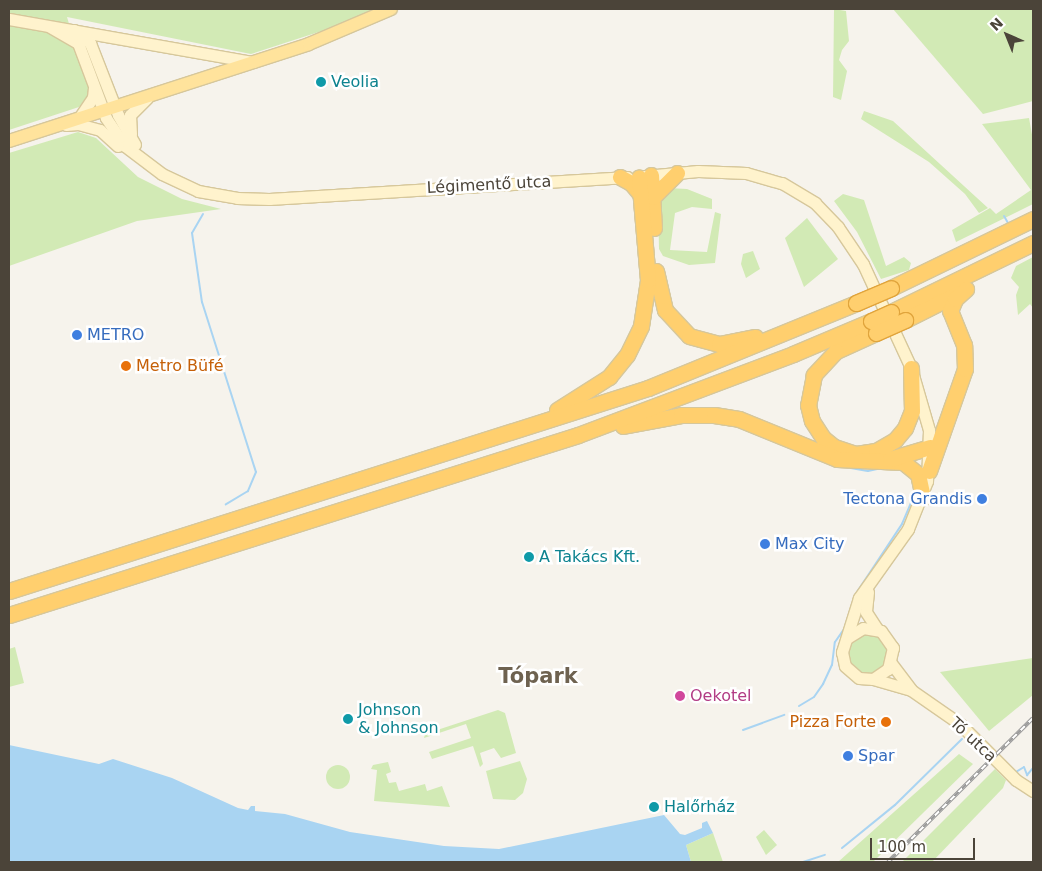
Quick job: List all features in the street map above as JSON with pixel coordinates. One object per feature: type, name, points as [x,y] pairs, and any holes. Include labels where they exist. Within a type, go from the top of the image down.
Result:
[{"type":"highway","points":[[647,196],[677,173]]},
{"type":"highway","points":[[645,176],[661,302],[675,324],[693,338],[718,344],[741,342],[850,305]]},
{"type":"highway","points":[[620,177],[647,196]]},
{"type":"highway","points":[[496,438],[590,392],[609,377],[627,355],[641,326],[647,298],[647,196]]},
{"type":"highway","points":[[9,591],[496,438],[707,366],[891,288],[1002,236],[1033,219]]},
{"type":"highway","points":[[929,472],[935,448],[951,416],[965,370],[964,345],[950,311],[955,299],[966,289],[1019,255],[1033,243]]},
{"type":"highway","points":[[9,615],[578,435],[793,354],[874,327],[1019,255]]},
{"type":"highway","points":[[902,314],[966,289]]},
{"type":"highway","points":[[874,327],[836,351],[814,375],[808,405],[812,421],[823,438],[834,446],[856,454],[876,451],[895,440],[905,428],[912,411],[911,368]]},
{"type":"highway","points":[[578,435],[667,417],[714,415],[754,423],[837,459],[903,462],[912,467],[922,481],[923,496]]},
{"type":"highway","points":[[884,461],[930,447]]},
{"type":"main road","points":[[9,141],[253,62],[334,34],[391,9]]},
{"type":"main road","points":[[9,19],[253,62]]},
{"type":"main road","points":[[50,27],[78,43],[94,86],[153,169]]},
{"type":"main road","points":[[73,29],[90,44],[109,108]]},
{"type":"main road","points":[[212,54],[215,73]]},
{"type":"main road","points":[[79,118],[93,97],[94,86]]},
{"type":"main road","points":[[136,145],[128,126],[130,115],[149,96]]},
{"type":"main road","name":"Légimentő utca","points":[[109,108],[125,146],[153,169],[198,191],[237,198],[727,171],[782,183],[815,203],[852,245],[867,271],[911,368],[925,409],[930,447],[929,472],[923,496],[908,529],[878,572]]},
{"type":"main road","points":[[56,126],[78,124],[100,130],[153,169]]},
{"type":"main road","points":[[878,572],[865,605],[868,616],[877,629],[891,643],[891,663],[884,673],[873,679],[856,676],[845,666],[842,652],[859,598],[878,572]]},
{"type":"main road","points":[[847,638],[863,628],[877,629]]},
{"type":"main road","name":"Tó utca","points":[[891,663],[910,690]]},
{"type":"main road","name":"Tó utca","points":[[873,679],[910,690],[960,724],[1016,780],[1033,791]]},
{"type":"green space","points":[[9,9],[377,9],[331,28],[251,54],[67,17],[90,93],[79,107],[9,130]]},
{"type":"green space","points":[[834,9],[846,11],[849,41],[842,50],[839,60],[847,71],[841,100],[833,97]]},
{"type":"green space","points":[[893,9],[1033,9],[1033,101],[983,114]]},
{"type":"green space","points":[[864,111],[893,121],[988,208],[979,213],[965,194],[929,162],[861,119]]},
{"type":"green space","points":[[1029,118],[1033,140],[1033,204],[956,242],[952,230],[990,208],[996,214],[1031,190],[982,124]]},
{"type":"green space","points":[[78,132],[96,138],[138,177],[182,199],[221,209],[137,221],[9,266],[9,153]]},
{"type":"green space","points":[[668,188],[687,189],[712,199],[712,209],[692,207],[675,213],[670,250],[707,252],[715,212],[721,214],[715,263],[689,265],[663,256],[659,249],[658,200]]},
{"type":"green space","points":[[843,194],[864,200],[886,266],[904,257],[911,263],[909,270],[881,279],[857,232],[834,201]]},
{"type":"green space","points":[[807,218],[838,259],[804,287],[785,238]]},
{"type":"green space","points":[[753,251],[760,269],[746,278],[741,264],[743,254]]},
{"type":"green space","points":[[1033,257],[1033,308],[1030,304],[1018,315],[1016,295],[1019,287],[1011,278],[1016,266]]},
{"type":"green space","points":[[867,633],[882,639],[888,654],[882,669],[867,675],[852,669],[846,654],[852,639]]},
{"type":"green space","points":[[15,647],[24,683],[9,687],[9,649]]},
{"type":"green space","points":[[1033,658],[1033,695],[989,731],[940,672]]},
{"type":"green space","points":[[498,710],[505,713],[516,753],[501,758],[494,748],[480,753],[483,764],[480,767],[473,746],[432,759],[429,752],[471,738],[466,724],[424,738],[425,734]]},
{"type":"green space","points":[[959,754],[973,764],[873,862],[838,862]]},
{"type":"green space","points":[[520,761],[527,779],[523,793],[515,800],[493,799],[486,771]]},
{"type":"green space","points":[[388,762],[391,772],[386,774],[389,783],[396,782],[399,791],[425,784],[427,791],[442,786],[450,807],[374,801],[377,770],[371,769],[373,765]]},
{"type":"green space","points":[[338,765],[343,766],[349,772],[349,782],[343,788],[338,789],[333,788],[327,782],[326,777],[327,772],[333,766]]},
{"type":"green space","points":[[995,769],[1006,780],[1003,788],[932,862],[902,862]]},
{"type":"green space","points":[[764,830],[777,845],[766,855],[756,837]]},
{"type":"green space","points":[[713,833],[723,862],[691,862],[686,845]]},
{"type":"water","points":[[9,745],[99,764],[113,759],[172,778],[238,808],[248,810],[251,806],[255,806],[255,811],[285,814],[350,832],[444,846],[499,849],[664,815],[680,834],[685,835],[702,828],[702,823],[707,821],[713,833],[686,845],[691,862],[9,862]]},
{"type":"waterway","points":[[203,214],[192,233],[202,302],[256,472],[248,491],[226,504]]},
{"type":"waterway","points":[[1004,216],[1008,223]]},
{"type":"waterway","points":[[845,467],[868,471],[882,468]]},
{"type":"waterway","points":[[857,592],[902,524],[915,493]]},
{"type":"waterway","points":[[799,706],[814,697],[823,684],[832,665],[835,642],[844,629]]},
{"type":"waterway","points":[[743,730],[784,715]]},
{"type":"waterway","points":[[842,848],[895,805],[962,739]]},
{"type":"waterway","points":[[1016,772],[1024,767],[1027,775],[1033,768]]},
{"type":"waterway","points":[[803,862],[825,855]]},
{"type":"railway","points":[[888,862],[1033,718]]},
{"type":"place","name":"Veolia","points":[[321,82]]},
{"type":"place","name":"METRO","points":[[77,335]]},
{"type":"place","name":"Metro Büfé","points":[[126,366]]},
{"type":"place","name":"Tectona Grandis","points":[[982,499]]},
{"type":"place","name":"Max City","points":[[765,544]]},
{"type":"place","name":"A Takács Kft.","points":[[529,557]]},
{"type":"place","name":"Oekotel","points":[[680,696]]},
{"type":"place","name":"Johnson & Johnson","points":[[348,719]]},
{"type":"place","name":"Pizza Forte","points":[[886,722]]},
{"type":"place","name":"Spar","points":[[848,756]]},
{"type":"place","name":"Halőrház","points":[[654,807]]},
{"type":"district","name":"Tópark","points":[[538,676]]}]
